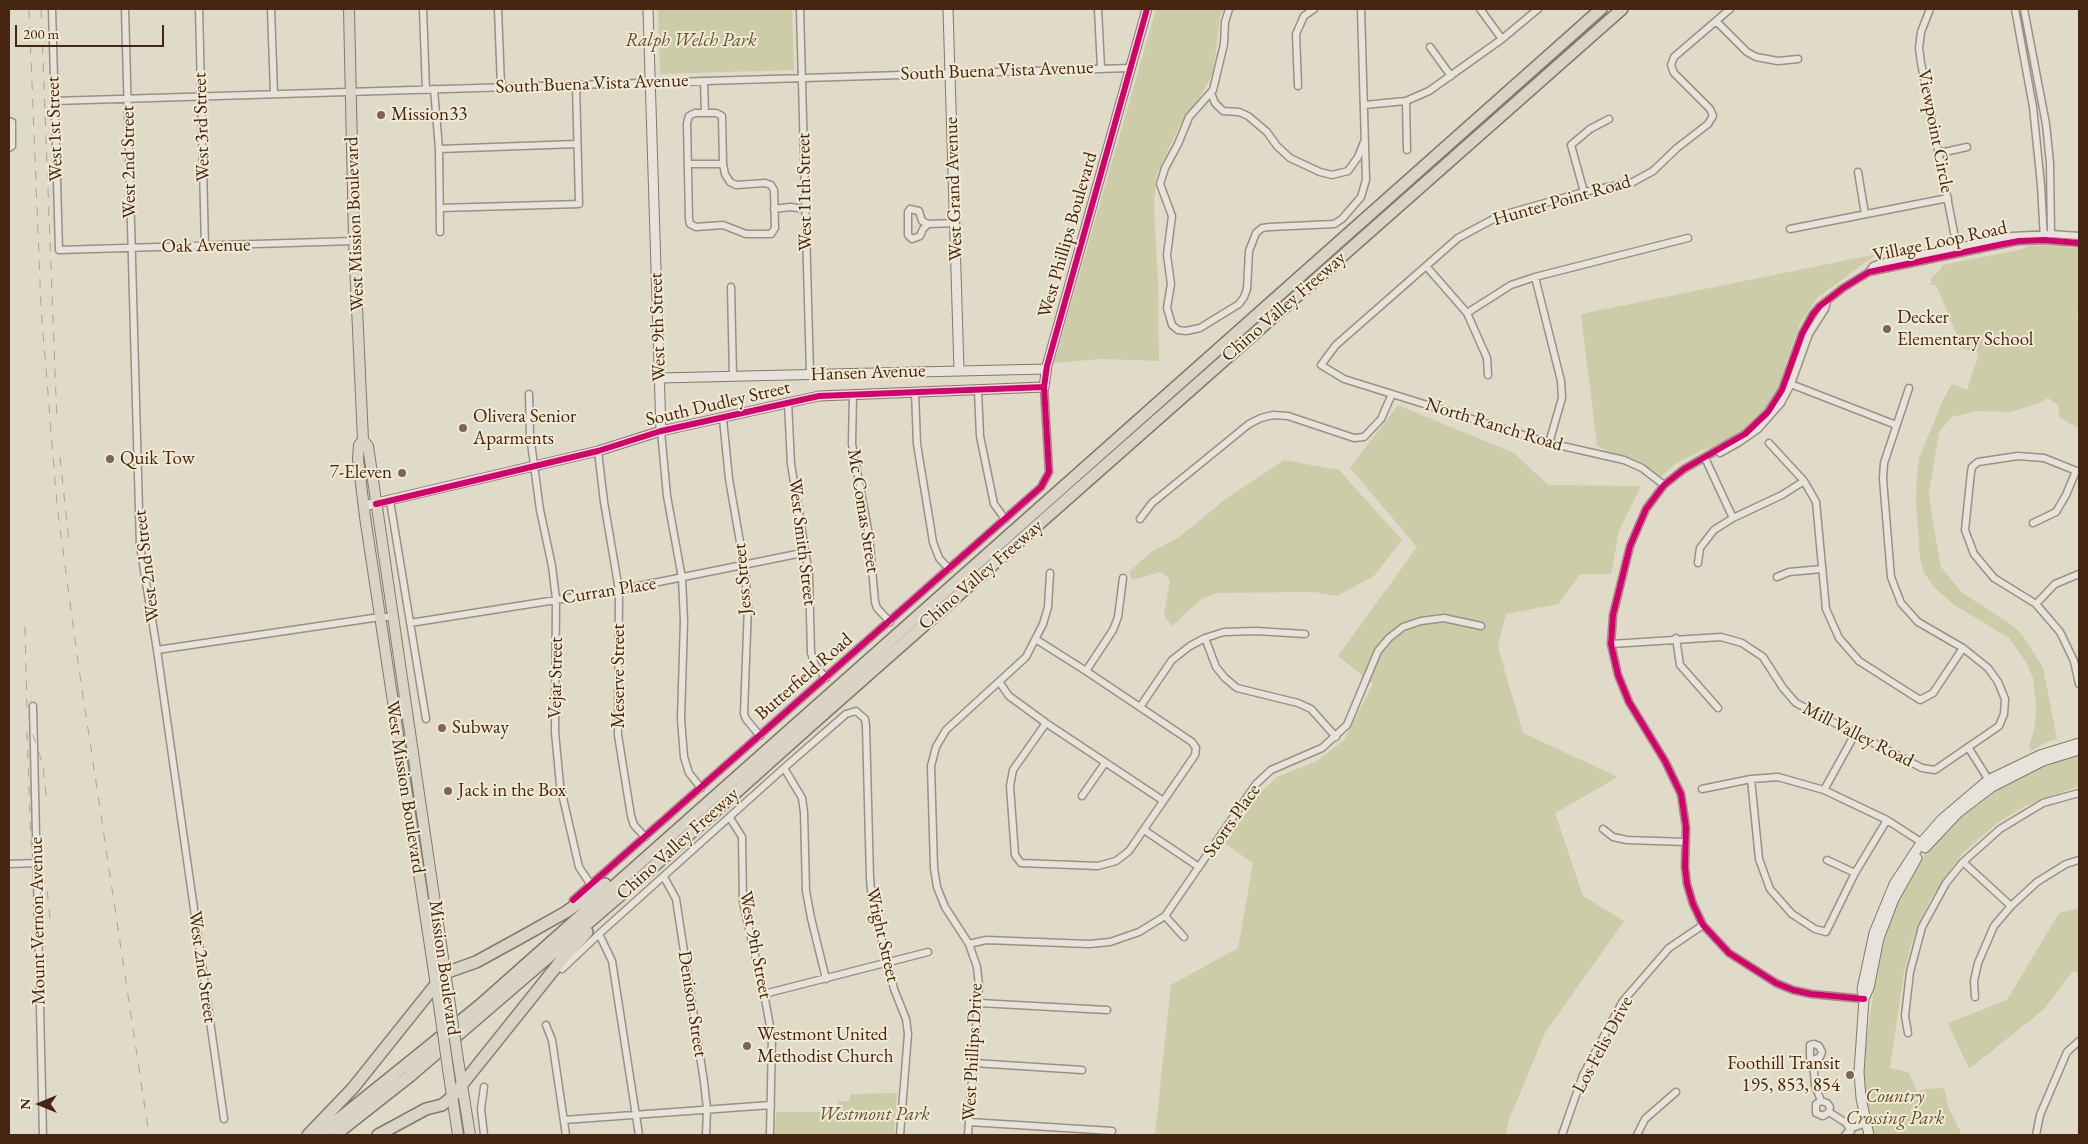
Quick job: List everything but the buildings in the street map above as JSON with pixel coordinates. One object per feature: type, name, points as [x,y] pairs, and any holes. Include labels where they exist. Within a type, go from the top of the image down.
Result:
[{"type":"highway","name":"Chino Valley Freeway","points":[[319,1135],[478,1006],[1601,9]]},
{"type":"highway","name":"Chino Valley Freeway","points":[[335,1135],[410,1076],[645,874],[816,720],[1622,9]]},
{"type":"highway","points":[[308,1135],[353,1088],[445,973],[476,962],[566,912],[663,842]]},
{"type":"highway","points":[[378,1135],[426,1109],[442,1105],[462,1088],[564,957],[645,874]]},
{"type":"main road","name":"West Mission Boulevard","points":[[349,9],[354,241],[363,440],[368,446],[376,504]]},
{"type":"main road","name":"West Mission Boulevard","points":[[363,440],[359,445],[358,459],[364,506],[458,1135]]},
{"type":"main road","name":"Mission Boulevard","points":[[376,504],[470,1135]]},
{"type":"street","name":"West 1st Street","points":[[52,9],[59,250]]},
{"type":"street","name":"West 2nd Street","points":[[125,9],[140,546],[157,650],[224,1119]]},
{"type":"street","name":"West 3rd Street","points":[[199,9],[205,246]]},
{"type":"street","points":[[272,9],[274,94]]},
{"type":"street","points":[[423,9],[426,90]]},
{"type":"street","points":[[498,9],[501,86]]},
{"type":"street","name":"West 9th Street","points":[[648,9],[660,378],[660,431],[667,496],[682,578],[684,621],[681,682],[682,738],[688,773],[701,788]]},
{"type":"street","name":"West 11th Street","points":[[800,9],[810,374]]},
{"type":"street","name":"West Grand Avenue","points":[[948,9],[959,370]]},
{"type":"street","points":[[1098,9],[1100,68]]},
{"type":"street","name":"West Phillips Boulevard","points":[[1049,472],[1044,387],[1046,369],[1147,9]]},
{"type":"street","points":[[1229,9],[1225,22],[1224,44],[1220,64],[1211,93],[1189,117],[1162,177],[1161,190],[1172,216],[1167,255],[1171,284],[1167,308],[1172,325],[1178,330],[1194,330],[1238,304],[1247,289],[1249,251],[1252,240],[1262,228],[1334,224],[1342,219],[1364,190],[1366,180],[1366,139],[1361,9]]},
{"type":"street","points":[[1298,86],[1296,34],[1304,16],[1314,9]]},
{"type":"street","points":[[1480,9],[1502,39]]},
{"type":"street","points":[[1364,105],[1406,101],[1429,92],[1502,39],[1538,9]]},
{"type":"street","points":[[1730,9],[1716,21],[1747,52],[1756,57],[1778,61],[1798,59]]},
{"type":"street","name":"Viewpoint Circle","points":[[1930,9],[1921,32],[1919,48],[1958,250]]},
{"type":"street","points":[[2015,9],[2033,107],[2039,158],[2044,237]]},
{"type":"street","points":[[2024,9],[2048,142],[2051,234]]},
{"type":"street","name":"Hunter Point Road","points":[[1322,365],[1336,345],[1458,238],[1499,216],[1584,192],[1634,182],[1653,171],[1677,148],[1708,124],[1713,116],[1710,109],[1674,73],[1671,65],[1674,57],[1716,21]]},
{"type":"street","points":[[1430,47],[1451,76]]},
{"type":"street","name":"South Buena Vista Avenue","points":[[54,100],[1130,68]]},
{"type":"street","points":[[704,81],[705,112]]},
{"type":"street","points":[[440,208],[579,204],[576,84]]},
{"type":"street","points":[[434,89],[439,149],[440,232]]},
{"type":"street","points":[[1211,93],[1215,104],[1223,111],[1239,112],[1248,116],[1267,132],[1289,158],[1320,172],[1332,175],[1348,171],[1358,158],[1366,139]]},
{"type":"street","points":[[1406,101],[1408,150]]},
{"type":"street","points":[[705,112],[716,113],[722,116],[725,174],[736,186],[765,184],[771,185],[774,190],[775,228],[771,234],[746,234],[723,226],[696,227],[690,224],[687,123],[689,116],[705,112]]},
{"type":"street","points":[[1584,192],[1571,145],[1590,129],[1609,119]]},
{"type":"street","points":[[9,121],[12,122],[12,146],[9,148]]},
{"type":"street","points":[[439,149],[576,144]]},
{"type":"street","points":[[1940,154],[1967,148]]},
{"type":"street","points":[[689,164],[723,164]]},
{"type":"street","points":[[1858,172],[1865,214]]},
{"type":"street","points":[[1790,230],[1948,198]]},
{"type":"street","points":[[774,209],[786,207],[806,209]]},
{"type":"street","points":[[928,224],[922,229],[920,236],[912,239],[908,235],[908,212],[910,209],[919,211],[922,221],[928,224],[956,223]]},
{"type":"street","name":"Village Loop Road","points":[[1864,999],[1811,994],[1792,990],[1776,983],[1729,953],[1703,925],[1693,904],[1687,884],[1684,807],[1681,794],[1669,768],[1630,702],[1618,675],[1611,644],[1613,615],[1630,546],[1646,509],[1664,485],[1684,469],[1704,458],[1730,448],[1758,429],[1773,414],[1809,334],[1825,309],[1827,301],[1843,288],[1869,272],[1958,250],[2044,237],[2051,234],[2079,236]]},
{"type":"street","name":"Village Loop Road","points":[[2044,237],[2079,243]]},
{"type":"street","points":[[1467,313],[1511,285],[1534,277],[1688,238]]},
{"type":"street","name":"Oak Avenue","points":[[59,250],[354,241]]},
{"type":"street","points":[[1426,266],[1467,313],[1487,358],[1488,375]]},
{"type":"street","points":[[1534,277],[1561,381],[1562,398],[1549,443]]},
{"type":"street","points":[[731,287],[733,376]]},
{"type":"street","name":"North Ranch Road","points":[[1322,365],[1344,379],[1549,443],[1624,460],[1642,468],[1664,485]]},
{"type":"street","name":"Hansen Avenue","points":[[660,378],[1046,369]]},
{"type":"street","points":[[1788,383],[1896,425]]},
{"type":"street","name":"South Dudley Street","points":[[364,506],[598,451],[660,431],[723,419],[819,396],[1044,387]]},
{"type":"street","points":[[1769,444],[1804,481],[1816,502],[1826,610],[1839,638],[1859,661],[1920,700],[1932,693],[1962,648],[1918,622],[1902,603],[1891,577],[1883,479],[1884,463],[1909,388]]},
{"type":"street","points":[[978,391],[980,436],[994,504],[1005,519]]},
{"type":"street","points":[[915,392],[917,444],[933,542],[939,558],[949,569]]},
{"type":"street","name":"Vejar Street","points":[[529,394],[530,435],[536,466],[540,510],[552,566],[556,599],[555,732],[560,785],[579,867],[591,885]]},
{"type":"street","name":"Mc Comas Street","points":[[853,394],[852,444],[869,536],[875,602],[877,608],[890,622]]},
{"type":"street","points":[[1140,519],[1152,503],[1249,424],[1261,418],[1273,415],[1288,416],[1354,438],[1364,437],[1381,419],[1392,394]]},
{"type":"street","name":"West Smith Street","points":[[788,402],[791,464],[807,552],[811,602],[811,653],[815,665],[826,678]]},
{"type":"street","name":"Jess Street","points":[[723,419],[729,479],[744,565],[748,605],[744,714],[760,736]]},
{"type":"street","name":"Meserve Street","points":[[598,451],[604,502],[619,590],[618,734],[631,816],[634,825],[645,838]]},
{"type":"street","points":[[2033,523],[2056,512],[2078,471],[2044,458],[2018,456],[1978,462],[1972,466],[1965,530],[1974,554],[1994,578],[2036,604],[2060,632],[2074,661],[2079,684]]},
{"type":"street","points":[[1704,458],[1733,518]]},
{"type":"street","name":"Butterfield Road","points":[[573,900],[1041,487],[1049,472]]},
{"type":"street","points":[[1698,564],[1700,548],[1714,530],[1733,518],[1782,495],[1804,481]]},
{"type":"street","name":"West Mission Boulevard","points":[[390,501],[426,719]]},
{"type":"street","name":"Curran Place","points":[[410,623],[619,590],[807,552]]},
{"type":"street","points":[[1777,577],[1789,572],[1822,569]]},
{"type":"street","name":"West Phillips Drive","points":[[968,1135],[979,1003],[977,967],[969,944],[944,907],[937,887],[934,868],[931,766],[936,747],[946,730],[1000,683],[1026,657],[1037,640],[1048,607],[1050,573]]},
{"type":"street","points":[[2036,604],[2054,584],[2079,574]]},
{"type":"street","points":[[1086,671],[1113,630],[1118,617],[1122,578]]},
{"type":"street","points":[[157,650],[380,617],[392,617]]},
{"type":"street","name":"Storrs Place","points":[[969,944],[986,940],[1089,944],[1110,942],[1139,932],[1165,916],[1256,784],[1271,770],[1322,748],[1347,725],[1355,710],[1378,651],[1389,638],[1403,627],[1421,621],[1444,618],[1481,626]]},
{"type":"street","points":[[1140,707],[1172,660],[1190,646],[1205,638],[1224,632],[1305,634]]},
{"type":"street","name":"Mill Valley Road","points":[[1611,644],[1676,638],[1721,637],[1742,643],[1763,657],[1783,688],[1796,703],[1922,768],[1935,770],[1999,726],[2004,714],[2005,699],[1998,682],[1988,668],[1962,648]]},
{"type":"street","points":[[1205,638],[1216,667],[1237,688],[1298,703],[1311,709],[1336,736]]},
{"type":"street","points":[[1676,638],[1680,665],[1718,708]]},
{"type":"street","points":[[1037,640],[1192,742],[1196,748],[1195,755],[1162,800],[1144,830],[1129,851],[1116,861],[1098,866],[1021,862],[1015,856],[1010,786],[1013,770],[1046,723]]},
{"type":"street","points":[[1000,683],[1009,696],[1046,723],[1162,800]]},
{"type":"street","name":"Mount Vernon Avenue","points":[[33,706],[42,1135]]},
{"type":"street","name":"Wright Street","points":[[784,768],[846,714],[852,712],[860,714],[865,719],[872,902],[887,964],[906,1019],[908,1034],[900,1135]]},
{"type":"street","points":[[1824,790],[1855,734]]},
{"type":"street","points":[[1845,1135],[1851,1131],[1867,1129],[1859,1072],[1864,999],[1869,988],[1879,938],[1899,891],[1924,844],[1990,783],[2040,755],[2079,743]]},
{"type":"street","points":[[1968,747],[1990,783]]},
{"type":"street","points":[[1990,783],[2043,761],[2079,750]]},
{"type":"street","points":[[1082,796],[1105,763]]},
{"type":"street","points":[[562,969],[598,934],[784,768],[802,798],[806,891],[826,979]]},
{"type":"street","points":[[1702,789],[1751,779],[1778,777],[1824,790],[1887,820],[1924,844]]},
{"type":"street","points":[[1751,779],[1759,859],[1770,889],[1792,914],[1815,929],[1826,932],[1855,873],[1887,820]]},
{"type":"street","points":[[1908,1033],[1905,1016],[1910,972],[1922,927],[1946,883],[1963,862],[2000,829],[2043,803],[2079,793]]},
{"type":"street","name":"West 9th Street","points":[[730,818],[742,838],[743,902],[772,1037],[770,1135]]},
{"type":"street","points":[[1604,829],[1613,836],[1627,840],[1686,842]]},
{"type":"street","points":[[1144,830],[1199,867]]},
{"type":"street","points":[[1827,860],[1855,873]]},
{"type":"street","points":[[1975,997],[1974,981],[1978,962],[1994,926],[2011,906],[2037,882],[2066,864],[2079,860]]},
{"type":"street","points":[[1963,862],[2011,906]]},
{"type":"street","points":[[9,864],[36,863]]},
{"type":"street","name":"Denison Street","points":[[664,877],[676,899],[704,1082],[707,1109],[706,1135]]},
{"type":"street","points":[[1165,916],[1184,937]]},
{"type":"street","name":"Los Felis Drive","points":[[1562,1135],[1583,1075],[1623,1001],[1669,948],[1703,925]]},
{"type":"street","points":[[598,934],[612,962],[639,1135]]},
{"type":"street","points":[[764,994],[928,952]]},
{"type":"street","points":[[979,1003],[1108,1010]]},
{"type":"street","points":[[546,1026],[552,1040],[566,1135]]},
{"type":"street","points":[[2036,1135],[2040,1115],[2067,1052],[2079,1041]]},
{"type":"street","points":[[1813,1060],[1813,1078],[1821,1101],[1828,1104],[1829,1112],[1846,1123],[1851,1131]]},
{"type":"street","points":[[974,1062],[1082,1070]]},
{"type":"street","points":[[484,1087],[480,1109],[484,1135]]},
{"type":"street","points":[[1637,1135],[1645,1119],[1676,1092]]},
{"type":"street","points":[[1821,1101],[1816,1104],[1816,1113],[1823,1116],[1829,1112]]},
{"type":"street","points":[[564,1120],[771,1105]]},
{"type":"street","points":[[969,1122],[1112,1131]]},
{"type":"green space","name":"Ralph Welch Park","points":[[658,9],[792,9],[794,70],[660,74]]},
{"type":"green space","points":[[1156,9],[1223,9],[1220,17],[1213,74],[1198,100],[1181,123],[1156,176],[1154,207],[1158,282],[1159,361],[1100,359],[1054,363]]},
{"type":"green space","points":[[2052,245],[2079,249],[2079,306],[2077,315],[2079,323],[2079,428],[2060,418],[2058,405],[2048,398],[2040,403],[2010,412],[1977,411],[1952,417],[1939,432],[1929,493],[1941,567],[1962,593],[2008,622],[2021,633],[2043,667],[2057,739],[2031,751],[2029,746],[2035,727],[2036,706],[2033,678],[2026,662],[2009,638],[1953,604],[1933,586],[1924,572],[1920,559],[1916,503],[1917,474],[1919,458],[1943,400],[1952,384],[1967,390],[1979,353],[1962,348],[1937,287],[1930,285],[1932,277],[1940,270],[1942,265],[2023,249],[2028,246]]},
{"type":"green space","points":[[1877,254],[1817,298],[1800,324],[1776,396],[1744,431],[1722,444],[1703,450],[1675,464],[1661,477],[1597,446],[1581,314]]},
{"type":"green space","points":[[1398,405],[1514,453],[1548,485],[1641,486],[1619,531],[1611,574],[1580,574],[1559,604],[1506,614],[1498,647],[1523,733],[1618,777],[1555,813],[1583,896],[1624,921],[1545,1033],[1508,1122],[1506,1135],[1155,1135],[1171,985],[1238,948],[1253,863],[1224,843],[1260,793],[1277,777],[1317,761],[1344,740],[1373,684],[1338,656],[1417,547],[1350,468]]},
{"type":"green space","points":[[1284,460],[1339,470],[1402,540],[1374,576],[1337,596],[1314,592],[1216,593],[1201,599],[1172,626],[1164,615],[1170,580],[1162,572],[1132,580],[1129,572],[1151,552],[1178,538],[1227,498]]},
{"type":"green space","name":"Country Crossing Park","points":[[2079,754],[2079,786],[2025,806],[1997,823],[1962,854],[1930,900],[1911,944],[1904,972],[1890,1068],[1908,1072],[1918,1092],[1924,1089],[1944,1088],[1949,1109],[1962,1135],[1874,1135],[1865,1096],[1864,1056],[1878,962],[1883,939],[1897,901],[1917,864],[1938,837],[1966,811],[1994,790],[2041,766]]},
{"type":"green space","points":[[2079,908],[2079,974],[2073,971],[2043,1010],[1969,1069],[1948,1023],[2007,1000],[2059,913]]},
{"type":"green space","name":"Westmont Park","points":[[897,1093],[894,1135],[775,1135],[776,1112],[837,1112],[838,1101],[850,1101],[850,1094]]},
{"type":"railway","points":[[29,9],[41,307],[57,505],[78,662],[149,1135]]},
{"type":"railway","points":[[41,9],[57,422]]},
{"type":"railway","points":[[60,457],[69,542]]},
{"type":"railway","points":[[25,627],[27,708],[31,729],[43,765],[46,795]]},
{"type":"railway","points":[[27,732],[31,844],[47,889],[50,918]]},
{"type":"cycle path","points":[[573,900],[1041,487],[1049,472],[1044,387],[1047,366],[1147,9]]},
{"type":"cycle path","points":[[1864,999],[1811,994],[1793,990],[1776,983],[1729,953],[1703,925],[1693,904],[1687,884],[1685,867],[1686,827],[1681,794],[1665,761],[1629,702],[1618,675],[1611,644],[1613,615],[1630,546],[1646,509],[1664,485],[1684,469],[1745,434],[1768,412],[1782,390],[1802,334],[1813,314],[1843,288],[1869,272],[2003,244],[2044,240],[2079,243]]},
{"type":"cycle path","points":[[376,504],[598,451],[661,431],[819,396],[1044,387]]},
{"type":"place","name":"Mission33","points":[[381,115]]},
{"type":"place","name":"Decker Elementary School","points":[[1887,329]]},
{"type":"place","name":"Olivera Senior Aparments","points":[[463,428]]},
{"type":"place","name":"Quik Tow","points":[[110,459]]},
{"type":"place","name":"7-Eleven","points":[[402,473]]},
{"type":"place","name":"Subway","points":[[442,728]]},
{"type":"place","name":"Jack in the Box","points":[[448,791]]},
{"type":"place","name":"Westmont United Methodist Church","points":[[747,1046]]},
{"type":"place","name":"Foothill Transit 195, 853, 854","points":[[1850,1075]]}]
